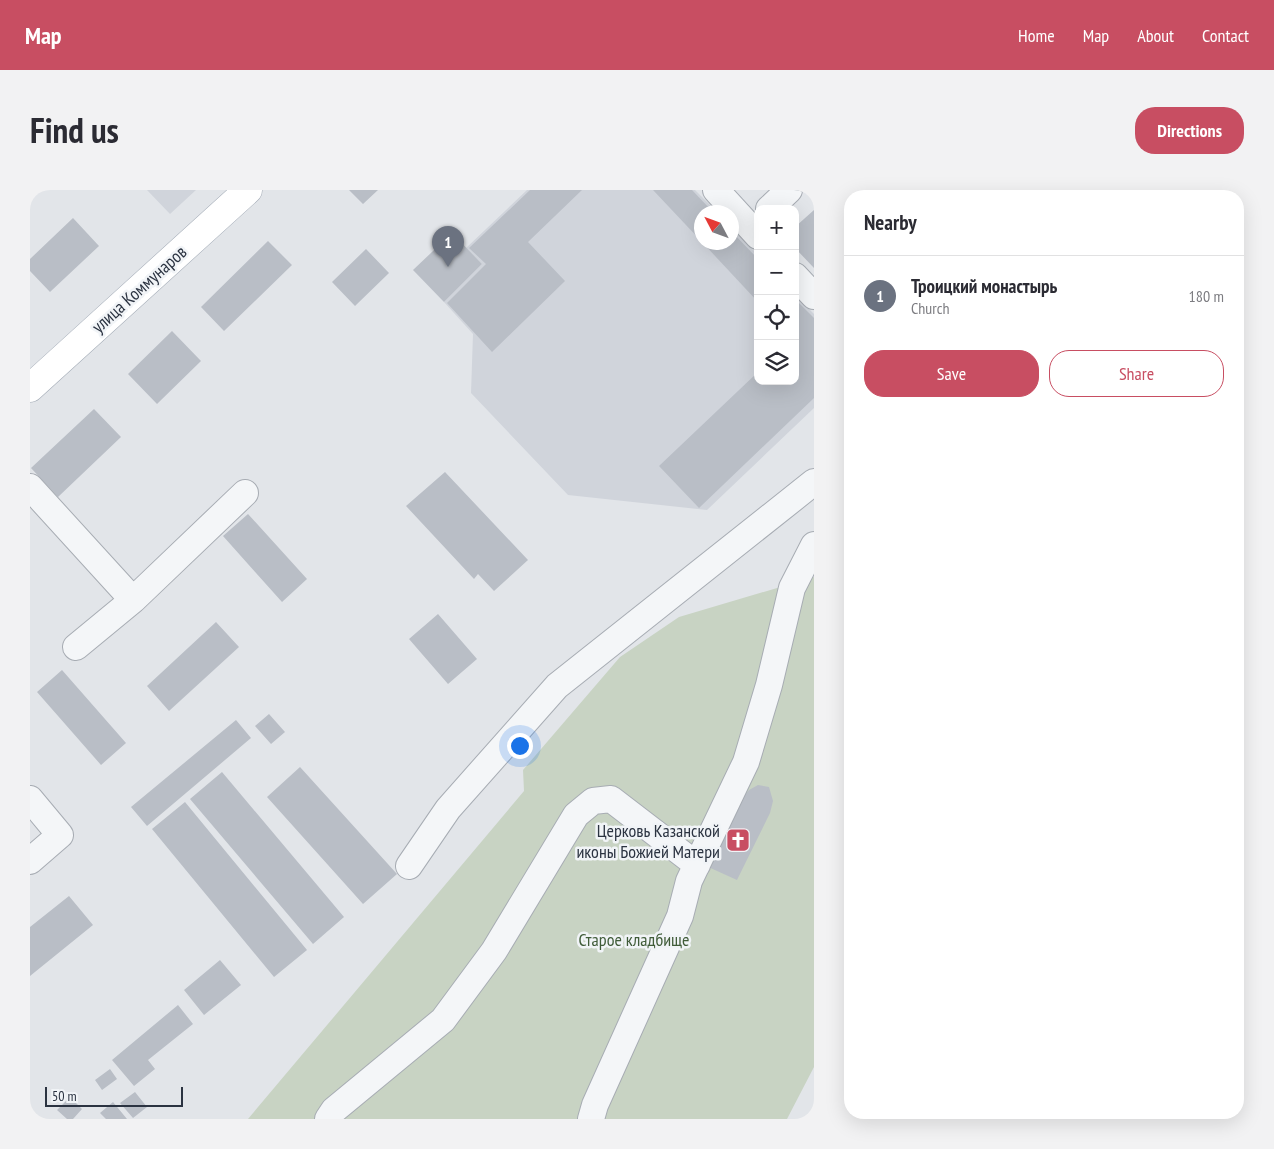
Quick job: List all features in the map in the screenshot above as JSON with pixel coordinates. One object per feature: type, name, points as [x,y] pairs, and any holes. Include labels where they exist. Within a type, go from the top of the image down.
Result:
[{"type":"main road","name":"улица Коммунаров","points":[[30,388],[248,190]]},
{"type":"street","points":[[716,190],[754,226]]},
{"type":"street","points":[[772,205],[789,190]]},
{"type":"street","points":[[799,280],[814,296]]},
{"type":"street","points":[[409,866],[448,809],[557,686],[814,482]]},
{"type":"street","points":[[30,487],[133,600]]},
{"type":"street","points":[[76,647],[133,600],[245,493]]},
{"type":"street","points":[[591,1119],[595,1105],[680,916],[689,881],[746,762],[769,685],[792,588],[814,545]]},
{"type":"street","points":[[30,799],[60,835],[30,861]]},
{"type":"street","points":[[328,1119],[334,1110],[443,1020],[494,951],[576,815],[593,801],[611,799],[697,865]]},
{"type":"shaded area","points":[[147,190],[196,190],[170,214]]},
{"type":"shaded area","points":[[527,190],[695,190],[710,205],[694,205],[694,250],[739,250],[739,235],[754,251],[754,385],[799,385],[799,299],[814,314],[814,408],[707,510],[568,495],[471,393],[473,334],[444,302],[482,264],[466,248]]},
{"type":"green space","name":"Старое кладбище","points":[[814,577],[814,1067],[787,1119],[248,1119],[524,791],[523,770],[620,657],[679,617]]},
{"type":"building","points":[[349,190],[378,190],[363,204]]},
{"type":"building","points":[[530,190],[582,190],[528,242],[565,281],[492,352],[447,303],[486,264],[469,248]]},
{"type":"building","points":[[653,190],[692,190],[706,205],[694,205],[694,234]]},
{"type":"building","points":[[814,210],[814,268],[799,252],[799,223]]},
{"type":"building","points":[[73,218],[99,246],[50,292],[30,271],[30,259]]},
{"type":"building","points":[[452,233],[482,264],[444,302],[413,270]]},
{"type":"building","points":[[739,239],[754,255],[754,298],[709,250],[739,250]]},
{"type":"building","points":[[268,241],[292,265],[224,331],[201,307]]},
{"type":"building","points":[[366,249],[389,273],[355,306],[332,282]]},
{"type":"building","points":[[799,303],[814,318],[814,398],[699,508],[659,466],[754,376],[754,385],[799,385]]},
{"type":"building","points":[[172,331],[201,361],[157,404],[128,374]]},
{"type":"building","points":[[94,409],[121,437],[58,497],[31,468]]},
{"type":"building","points":[[445,472],[528,560],[494,591],[478,574],[474,579],[406,506]]},
{"type":"building","points":[[248,514],[307,579],[282,602],[223,536]]},
{"type":"building","points":[[438,614],[477,659],[448,684],[409,639]]},
{"type":"building","points":[[216,622],[239,647],[169,711],[147,686]]},
{"type":"building","points":[[62,670],[126,743],[101,765],[37,692]]},
{"type":"building","points":[[269,714],[285,732],[271,744],[255,726]]},
{"type":"building","points":[[236,720],[251,738],[147,826],[131,807]]},
{"type":"building","points":[[300,767],[397,874],[363,904],[267,797]]},
{"type":"building","points":[[222,772],[344,917],[313,944],[190,799]]},
{"type":"building","name":"Церковь Казанской иконы Божией Матери","points":[[758,785],[769,787],[773,801],[770,813],[737,880],[706,866],[740,801],[749,790]]},
{"type":"building","points":[[185,802],[307,950],[274,977],[152,829]]},
{"type":"building","points":[[69,896],[93,925],[30,976],[30,927]]},
{"type":"building","points":[[220,960],[241,985],[204,1015],[184,990]]},
{"type":"building","points":[[178,1005],[193,1024],[148,1060],[155,1069],[134,1086],[112,1060]]},
{"type":"building","points":[[110,1069],[117,1079],[102,1090],[95,1080]]},
{"type":"building","points":[[135,1092],[147,1107],[133,1118],[120,1103]]},
{"type":"building","points":[[70,1097],[82,1109],[73,1119],[67,1119],[57,1110]]},
{"type":"building","points":[[113,1102],[127,1119],[106,1119],[100,1113]]},
{"type":"place","name":"Троицкий монастырь","points":[[448,267]]},
{"type":"place","name":"Церковь Казанской иконы Божией Матери","points":[[738,840]]}]
